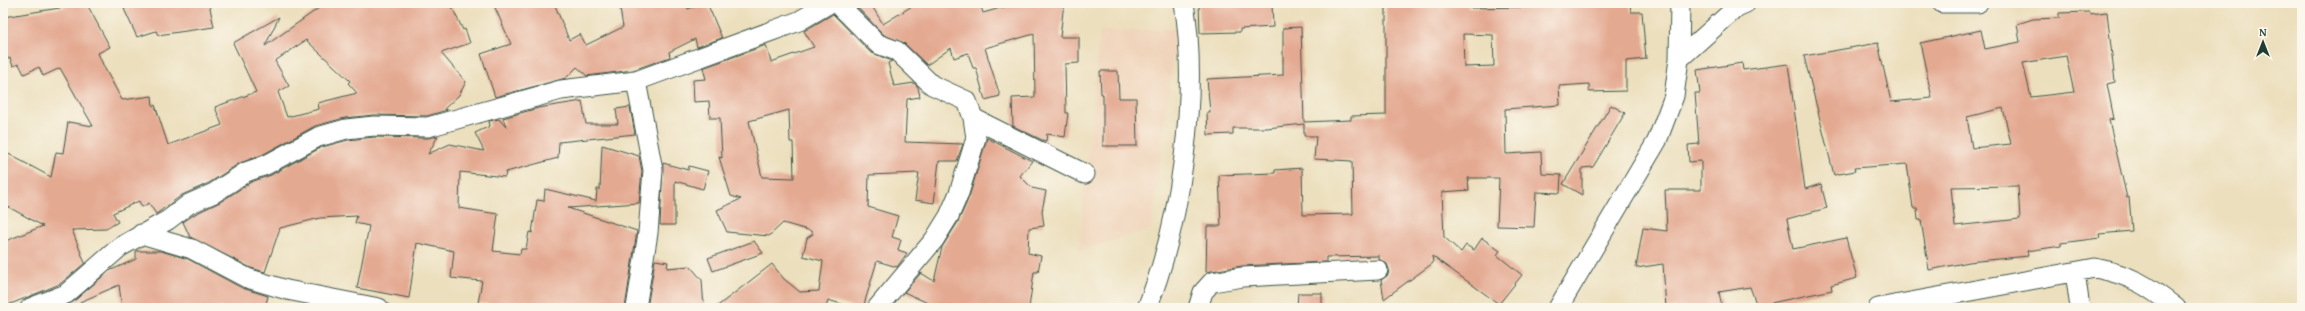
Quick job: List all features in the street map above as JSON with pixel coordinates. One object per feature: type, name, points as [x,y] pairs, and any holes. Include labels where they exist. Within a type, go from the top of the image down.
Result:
[{"type":"street","points":[[30,308],[50,304],[66,294],[120,247],[168,220],[189,204],[214,193],[246,172],[266,165],[318,137],[346,129],[374,126],[428,128],[561,90],[636,81],[799,21],[830,3]]},
{"type":"street","points":[[837,3],[878,44],[897,51],[932,85],[967,101],[973,118],[976,138],[959,193],[949,216],[934,240],[877,308]]},
{"type":"street","points":[[1147,308],[1173,217],[1189,119],[1189,29],[1184,3]]},
{"type":"street","points":[[1558,308],[1657,141],[1674,96],[1679,59],[1680,3]]},
{"type":"street","points":[[1679,59],[1737,7],[1746,3]]},
{"type":"street","points":[[1942,3],[1978,3]]},
{"type":"street","points":[[636,81],[653,170],[648,233],[636,308]]},
{"type":"street","points":[[973,118],[1085,174]]},
{"type":"street","points":[[141,234],[192,249],[248,278],[286,290],[379,308]]},
{"type":"street","points":[[1878,308],[2095,268],[2121,273],[2152,289],[2176,308]]},
{"type":"street","points":[[1198,308],[1203,292],[1212,282],[1242,277],[1378,270]]},
{"type":"street","points":[[2075,272],[2080,308]]},
{"type":"shaded area","points":[[1177,29],[1151,229],[1079,251],[1100,31]]},
{"type":"building","points":[[62,3],[84,3],[89,8],[110,47],[98,53],[122,100],[152,96],[153,106],[155,105],[168,145],[222,125],[215,107],[256,92],[233,43],[279,17],[265,46],[326,3],[450,3],[463,30],[465,29],[470,43],[441,53],[466,82],[459,95],[444,109],[447,110],[427,116],[374,115],[345,118],[315,126],[262,155],[240,163],[209,183],[182,195],[156,214],[149,203],[142,207],[139,201],[113,213],[118,222],[106,229],[72,230],[85,263],[60,284],[3,307],[3,242],[43,226],[3,204],[3,151],[51,177],[56,152],[63,153],[68,122],[93,126],[60,68],[43,76],[39,67],[24,74],[19,64],[13,66],[10,58],[3,61],[3,17],[66,7]],"holes":[[[306,40],[350,81],[348,83],[357,93],[318,103],[319,109],[287,117],[278,92],[289,86],[275,61]]]},
{"type":"building","points":[[139,3],[209,3],[214,27],[158,35],[156,31],[137,37],[124,9]]},
{"type":"building","points":[[493,3],[554,3],[569,40],[580,34],[586,45],[623,27],[619,3],[685,3],[688,9],[707,3],[722,38],[697,47],[695,39],[669,52],[670,57],[633,70],[587,76],[577,67],[566,78],[495,97],[481,54],[511,44]]},
{"type":"building","points":[[853,3],[870,3],[883,24],[917,3],[964,3],[965,6],[980,3],[983,13],[1018,3],[1064,3],[1060,37],[1079,37],[1079,63],[1065,64],[1066,113],[1068,113],[1065,137],[1047,134],[1046,141],[1013,126],[1012,98],[1035,97],[1034,34],[985,48],[1000,96],[985,100],[976,68],[973,68],[968,53],[954,58],[951,48],[927,65],[904,43],[884,35]]},
{"type":"building","points":[[1199,3],[1272,3],[1273,27],[1240,29],[1240,32],[1200,33]]},
{"type":"building","points":[[1386,3],[1468,3],[1468,8],[1525,7],[1525,3],[1630,3],[1631,12],[1642,12],[1646,59],[1626,61],[1626,91],[1589,92],[1589,84],[1559,86],[1560,105],[1505,109],[1506,154],[1541,152],[1542,174],[1561,175],[1560,193],[1536,192],[1534,227],[1497,226],[1499,178],[1468,178],[1469,190],[1442,192],[1444,237],[1461,252],[1466,245],[1474,250],[1482,238],[1500,251],[1497,255],[1522,275],[1499,304],[1432,256],[1433,263],[1384,299],[1381,280],[1388,275],[1389,269],[1387,264],[1379,259],[1379,256],[1326,257],[1326,262],[1242,266],[1206,272],[1207,226],[1221,226],[1219,175],[1275,173],[1275,170],[1302,168],[1303,215],[1353,214],[1352,161],[1314,159],[1316,136],[1304,136],[1304,124],[1267,128],[1233,128],[1233,134],[1208,135],[1207,112],[1210,112],[1207,79],[1283,75],[1283,28],[1301,27],[1304,122],[1351,120],[1351,116],[1386,115]],"holes":[[[1463,34],[1493,35],[1494,66],[1464,67]]]},
{"type":"building","points":[[2089,12],[2090,14],[2107,12],[2115,82],[2107,84],[2114,119],[2109,120],[2127,198],[2129,197],[2132,231],[2099,234],[2100,238],[2061,243],[2061,246],[2027,251],[2028,256],[1969,262],[1929,270],[1921,220],[1918,220],[1917,208],[1913,208],[1907,164],[1854,168],[1855,171],[1834,175],[1804,56],[1878,43],[1891,102],[1932,98],[1920,43],[1981,30],[1985,49],[2020,42],[2017,24],[2033,19],[2059,18],[2059,13]],"holes":[[[2066,56],[2074,92],[2031,97],[2023,63]],[[2003,108],[2011,144],[1972,148],[1967,117]],[[2018,186],[2020,219],[1955,226],[1951,187]]]},
{"type":"building","points":[[833,14],[870,52],[892,61],[888,63],[894,86],[914,83],[918,87],[920,97],[907,99],[905,142],[963,144],[957,161],[939,161],[934,203],[915,200],[919,173],[869,175],[868,207],[898,216],[892,237],[901,240],[898,250],[907,253],[897,267],[877,261],[863,308],[855,308],[828,300],[826,308],[715,308],[772,264],[784,279],[800,292],[819,291],[823,261],[803,256],[807,238],[813,234],[811,231],[783,223],[769,236],[727,232],[717,210],[741,199],[731,196],[719,157],[722,158],[720,118],[710,118],[709,101],[694,102],[693,80],[706,79],[703,68],[766,45],[771,62],[814,47],[804,31]],"holes":[[[789,110],[790,142],[793,142],[794,178],[762,177],[749,121]]]},
{"type":"building","points":[[1742,63],[1743,70],[1788,64],[1805,189],[1821,184],[1827,208],[1787,219],[1793,249],[1846,238],[1857,278],[1831,285],[1832,290],[1757,306],[1750,287],[1719,292],[1722,308],[1666,308],[1663,264],[1636,268],[1643,228],[1667,231],[1665,190],[1701,190],[1701,161],[1689,162],[1688,145],[1699,144],[1695,93],[1700,93],[1697,70]]},
{"type":"building","points":[[1100,71],[1118,71],[1119,98],[1136,98],[1137,146],[1103,146],[1103,94],[1101,94]]},
{"type":"building","points":[[582,101],[586,124],[618,124],[616,109],[630,107],[635,134],[559,142],[558,158],[506,172],[505,177],[460,172],[459,208],[498,214],[493,251],[520,254],[521,249],[526,249],[529,232],[532,233],[537,200],[544,201],[545,189],[596,201],[597,189],[600,189],[602,145],[639,156],[642,171],[639,203],[568,208],[637,231],[625,308],[532,308],[496,303],[496,305],[478,303],[482,281],[451,278],[454,251],[417,243],[409,298],[357,288],[369,226],[355,223],[357,216],[320,218],[280,228],[265,272],[251,268],[190,237],[183,222],[195,214],[220,202],[251,182],[271,175],[322,147],[348,140],[374,137],[428,138],[438,136],[428,154],[450,144],[484,151],[475,133],[490,126],[489,121],[499,119],[506,127],[503,118],[538,108]]},
{"type":"building","points":[[1611,105],[1625,113],[1593,167],[1582,168],[1582,195],[1563,184]]},
{"type":"building","points":[[987,138],[1032,161],[1020,176],[1032,188],[1046,191],[1042,211],[1044,226],[1029,228],[1028,253],[1041,256],[1038,272],[1034,272],[1029,308],[959,308],[960,306],[932,305],[904,292],[921,273],[934,281],[942,247],[958,222],[969,197]]},
{"type":"building","points":[[663,163],[688,170],[689,166],[708,171],[703,189],[675,181],[675,225],[660,225]]},
{"type":"building","points":[[754,241],[763,253],[713,271],[708,258]]},
{"type":"building","points":[[136,251],[161,251],[188,259],[242,288],[268,296],[265,308],[122,308],[119,285],[80,302],[84,308],[60,308],[73,302],[109,271],[136,259]]},
{"type":"building","points":[[655,260],[668,262],[667,268],[690,266],[702,280],[704,308],[647,308]]},
{"type":"building","points":[[1298,293],[1322,293],[1322,308],[1297,308]]}]
